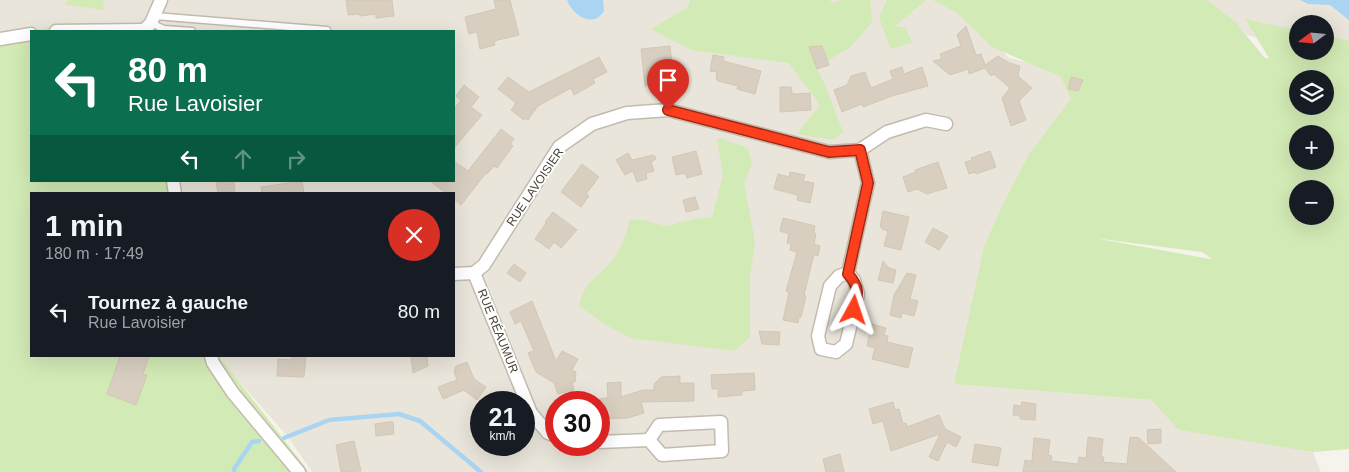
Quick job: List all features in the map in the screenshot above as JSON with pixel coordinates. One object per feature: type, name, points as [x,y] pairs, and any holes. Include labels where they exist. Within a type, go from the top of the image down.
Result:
[{"type":"street","points":[[71,30],[148,25],[161,0]]},
{"type":"street","points":[[0,39],[30,34]]},
{"type":"street","name":"RUE LAVOISIER","points":[[474,273],[484,265],[560,148],[592,124],[627,113],[668,110],[829,152],[860,150],[887,132],[926,120],[946,124]]},
{"type":"street","points":[[848,274],[868,183],[860,150]]},
{"type":"street","points":[[455,274],[474,273]]},
{"type":"street","name":"RUE RÉAUMUR","points":[[474,273],[531,414],[545,430]]},
{"type":"street","points":[[848,274],[854,280],[858,294],[846,344],[836,352],[821,348],[818,336],[830,286],[840,276],[848,274]]},
{"type":"street","points":[[211,357],[213,363],[232,393],[298,472]]},
{"type":"street","points":[[610,442],[648,440],[662,455],[722,450],[721,422],[659,425],[648,440]]},
{"type":"lane","points":[[148,25],[327,30]]},
{"type":"lane","points":[[148,25],[178,30]]},
{"type":"shaded area","points":[[0,0],[956,0],[1009,58],[1088,76],[954,384],[1151,400],[1181,428],[1313,452],[1321,472],[312,472],[288,437],[219,357],[455,357],[455,192],[182,192],[179,182],[455,182],[455,30],[65,30],[65,25],[0,37]]},
{"type":"shaded area","points":[[1179,0],[1349,0],[1349,61],[1334,55],[1334,15],[1289,15],[1289,46],[1177,17]]},
{"type":"green space","points":[[68,0],[103,0],[104,10],[65,5]]},
{"type":"green space","points":[[690,0],[830,0],[832,3],[843,0],[870,0],[872,22],[850,48],[839,53],[817,69],[843,132],[833,140],[797,134],[820,105],[789,63],[691,50],[651,29],[688,7]]},
{"type":"green space","points":[[887,0],[926,0],[895,26],[906,28],[912,43],[890,49],[879,17]]},
{"type":"green space","points":[[933,0],[1207,0],[1235,22],[1265,58],[1269,58],[1245,19],[1289,28],[1289,60],[1334,60],[1334,38],[1349,41],[1349,449],[1313,452],[1179,430],[1151,400],[954,384],[984,247],[1002,206],[1029,154],[1071,99],[1061,77],[992,47],[957,13]],"holes":[[[1094,238],[1202,252],[1211,258],[1210,259]]]},
{"type":"green space","points":[[65,24],[65,30],[35,30]]},
{"type":"green space","points":[[30,31],[30,182],[175,182],[178,192],[30,192],[30,357],[220,357],[309,472],[0,472],[0,37]]},
{"type":"green space","points":[[720,138],[748,148],[752,164],[744,183],[755,242],[750,278],[750,337],[734,351],[630,338],[604,324],[579,306],[584,290],[608,265],[619,250],[629,220],[644,220],[666,226],[712,217],[723,175],[717,140]]},
{"type":"water","points":[[567,0],[603,0],[604,11],[594,19],[583,18],[573,11]]},
{"type":"water","points":[[1300,0],[1349,0],[1349,20],[1330,5],[1308,4]]},
{"type":"building","points":[[346,0],[392,0],[394,16],[376,18],[376,14],[348,15]]},
{"type":"building","points":[[494,0],[510,0],[519,35],[494,41],[495,45],[480,49],[477,32],[469,34],[465,17],[496,9]]},
{"type":"building","points":[[966,26],[976,55],[981,54],[985,65],[998,56],[1009,63],[1020,66],[1018,76],[1032,88],[1019,101],[1026,120],[1011,126],[1002,98],[1010,88],[994,74],[991,76],[985,68],[969,74],[968,69],[950,75],[933,61],[942,59],[940,54],[961,46],[957,35]]},
{"type":"building","points":[[670,46],[674,82],[645,86],[641,49]]},
{"type":"building","points":[[822,46],[829,65],[817,69],[809,47]]},
{"type":"building","points":[[713,55],[724,57],[723,61],[761,71],[755,94],[737,89],[738,86],[718,81],[716,79],[717,72],[710,71]]},
{"type":"building","points":[[599,57],[607,72],[593,79],[595,83],[574,95],[571,88],[538,106],[528,120],[525,118],[524,120],[511,110],[516,103],[498,89],[508,77],[529,92]]},
{"type":"building","points":[[902,67],[904,74],[922,67],[928,86],[892,96],[863,107],[862,104],[842,112],[834,90],[847,85],[851,76],[865,72],[871,88],[893,79],[890,71]]},
{"type":"building","points":[[1071,77],[1083,80],[1078,91],[1068,89]]},
{"type":"building","points":[[464,85],[479,97],[471,107],[482,115],[455,147],[455,108],[461,100],[456,96]]},
{"type":"building","points":[[780,87],[791,87],[792,93],[795,94],[810,93],[811,110],[780,112]]},
{"type":"building","points":[[501,129],[514,139],[510,144],[513,146],[497,168],[494,166],[486,173],[461,205],[455,200],[455,192],[444,192],[431,182],[455,182],[455,162],[468,171]]},
{"type":"building","points":[[696,151],[702,174],[687,178],[685,173],[676,175],[672,157]]},
{"type":"building","points":[[990,151],[996,167],[976,174],[975,172],[969,174],[965,162]]},
{"type":"building","points":[[628,153],[632,160],[654,155],[656,159],[651,162],[654,171],[646,173],[647,179],[637,182],[633,171],[625,175],[616,160]]},
{"type":"building","points":[[938,162],[947,188],[927,194],[917,189],[908,192],[903,177],[916,172],[915,170]]},
{"type":"building","points":[[582,164],[599,177],[586,194],[589,196],[581,207],[561,192]]},
{"type":"building","points":[[790,172],[805,175],[803,181],[814,183],[810,203],[797,200],[798,195],[774,189],[778,174],[789,177]]},
{"type":"building","points":[[216,182],[234,182],[235,191],[218,192]]},
{"type":"building","points":[[302,182],[304,192],[262,192],[261,187]]},
{"type":"building","points":[[695,197],[699,209],[686,212],[683,200]]},
{"type":"building","points":[[883,211],[909,217],[901,250],[884,246],[888,231],[880,227]]},
{"type":"building","points":[[553,212],[577,230],[561,248],[554,242],[549,249],[535,239]]},
{"type":"building","points":[[783,218],[815,226],[814,244],[820,246],[818,256],[814,255],[812,262],[804,295],[806,296],[798,323],[783,320],[789,292],[786,291],[797,252],[790,250],[791,244],[787,243],[789,234],[780,231]]},
{"type":"building","points":[[933,228],[948,236],[939,250],[925,242]]},
{"type":"building","points":[[883,261],[889,268],[896,270],[893,283],[878,280]]},
{"type":"building","points":[[514,264],[526,273],[520,282],[507,273]]},
{"type":"building","points":[[907,273],[916,275],[910,299],[918,301],[914,316],[902,313],[901,318],[890,315],[894,295]]},
{"type":"building","points":[[532,301],[556,361],[562,351],[578,359],[572,370],[576,372],[575,382],[572,382],[574,390],[557,391],[554,383],[536,372],[528,353],[534,351],[521,321],[515,324],[510,312]]},
{"type":"building","points":[[872,324],[886,328],[884,335],[888,336],[887,342],[913,348],[908,368],[872,359],[875,348],[867,346]]},
{"type":"building","points":[[759,331],[780,332],[779,345],[762,344]]},
{"type":"building","points":[[120,357],[149,357],[143,374],[147,375],[136,405],[107,394]]},
{"type":"building","points":[[292,357],[306,357],[304,377],[277,376],[278,359],[292,360]]},
{"type":"building","points":[[411,357],[427,357],[428,366],[413,373]]},
{"type":"building","points":[[467,362],[474,379],[486,387],[483,391],[470,391],[470,395],[464,390],[443,399],[438,387],[457,380],[454,371],[456,366]]},
{"type":"building","points":[[754,373],[755,390],[742,391],[742,395],[718,397],[718,389],[712,389],[711,375]]},
{"type":"building","points":[[680,376],[680,383],[694,383],[694,401],[641,402],[644,413],[628,418],[610,419],[610,391],[608,391],[607,383],[621,382],[621,397],[643,390],[654,390],[654,384],[661,377]]},
{"type":"building","points":[[893,402],[895,410],[899,409],[903,424],[906,423],[907,427],[939,415],[945,429],[961,437],[956,447],[947,442],[938,461],[929,457],[940,434],[891,451],[883,421],[873,424],[869,409]]},
{"type":"building","points":[[1022,402],[1036,404],[1035,420],[1020,419],[1020,416],[1013,415],[1014,405],[1021,406]]},
{"type":"building","points":[[393,422],[394,434],[376,436],[375,424]]},
{"type":"building","points":[[1161,429],[1161,443],[1148,444],[1147,430]]},
{"type":"building","points":[[1088,437],[1103,439],[1101,457],[1104,457],[1103,462],[1127,464],[1130,437],[1139,438],[1176,472],[1023,472],[1025,460],[1032,461],[1034,438],[1050,440],[1048,455],[1052,456],[1051,461],[1078,464],[1079,457],[1086,458]]},
{"type":"building","points":[[354,441],[361,471],[341,472],[336,445]]},
{"type":"building","points":[[975,444],[1001,448],[998,466],[972,462]]},
{"type":"building","points":[[840,454],[844,472],[826,472],[823,459]]},
{"type":"waterway","points":[[284,438],[329,420],[399,414],[420,421],[481,472]]},
{"type":"waterway","points":[[234,472],[234,469],[252,442],[259,441]]},
{"type":"route","points":[[668,110],[829,152],[860,150],[868,183],[848,274],[854,280],[858,294],[854,310]]}]
